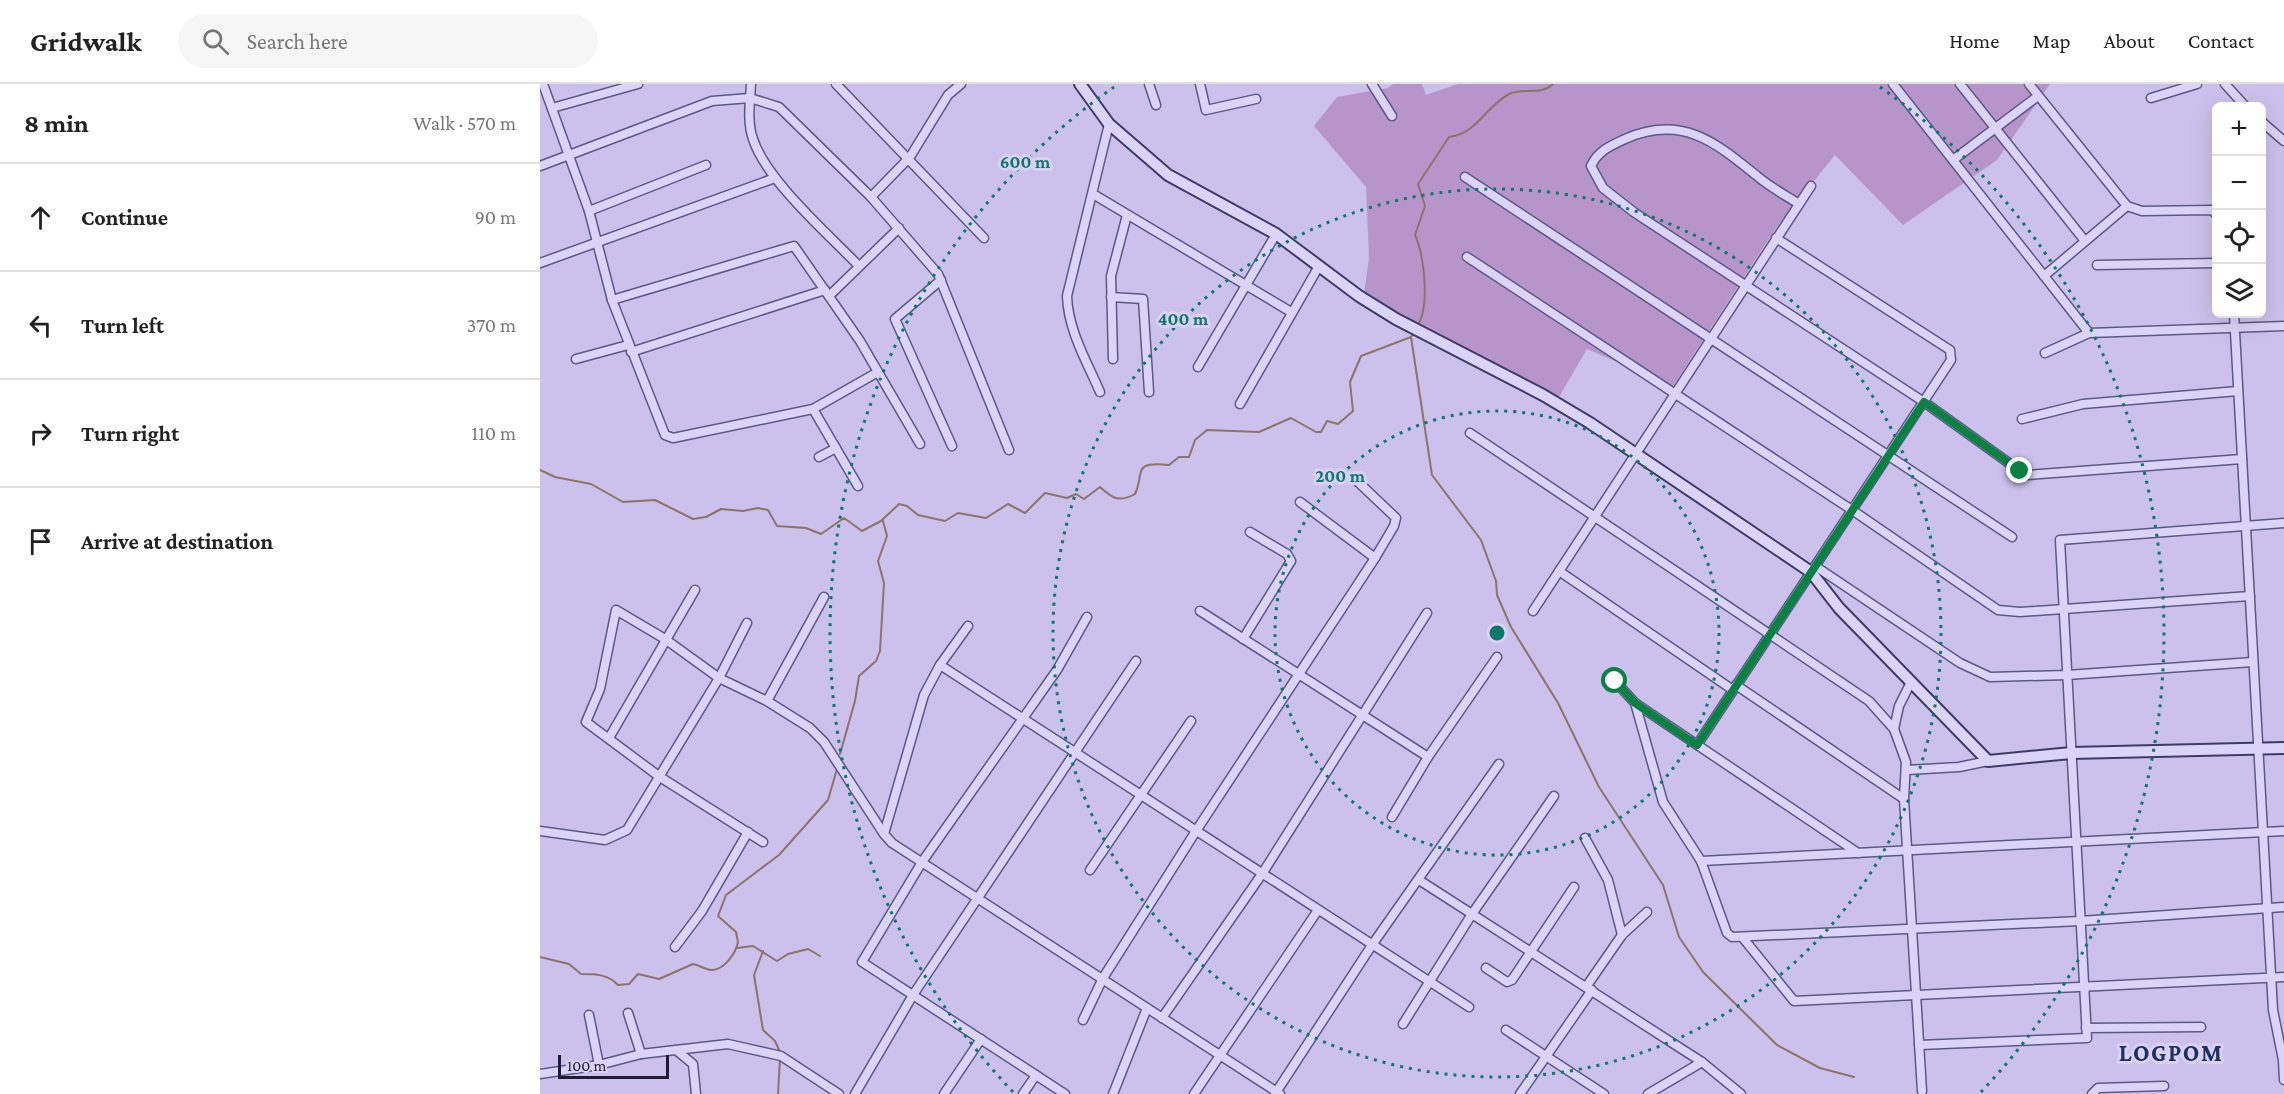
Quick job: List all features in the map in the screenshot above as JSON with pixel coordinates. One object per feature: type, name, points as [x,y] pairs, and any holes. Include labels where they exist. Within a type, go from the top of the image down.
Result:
[{"type":"street","points":[[543,84],[589,211],[612,300],[629,348],[668,437],[813,409],[878,372]]},
{"type":"street","points":[[552,108],[639,84]]},
{"type":"street","points":[[751,84],[752,139],[775,178],[858,266]]},
{"type":"street","points":[[836,84],[910,158],[984,238]]},
{"type":"street","points":[[871,197],[910,158],[948,95],[961,84]]},
{"type":"street","points":[[1080,84],[1109,124],[1168,175],[1276,234],[1395,319],[1542,395],[1974,672],[1990,677],[2067,675],[2253,662]]},
{"type":"street","points":[[1149,84],[1156,105]]},
{"type":"street","points":[[1200,84],[1206,110],[1256,99]]},
{"type":"street","points":[[1372,84],[1392,116]]},
{"type":"street","points":[[1893,84],[2089,333]]},
{"type":"street","points":[[1960,84],[2085,242]]},
{"type":"street","points":[[2029,84],[2127,206],[2142,211],[2212,210]]},
{"type":"street","points":[[2151,98],[2196,84]]},
{"type":"street","points":[[2225,84],[2241,102]]},
{"type":"street","points":[[1953,160],[2038,96]]},
{"type":"street","points":[[540,166],[720,99],[750,98],[774,104],[785,111],[871,197],[941,280],[1009,450]]},
{"type":"street","points":[[1100,392],[1076,337],[1067,307],[1109,124]]},
{"type":"street","points":[[2266,125],[2284,141]]},
{"type":"street","points":[[1799,204],[1759,178],[1713,142],[1684,130],[1662,130],[1635,135],[1606,148],[1596,156],[1591,166],[1603,188],[1613,197],[1924,402],[2028,475],[2242,459]]},
{"type":"street","points":[[589,211],[706,165]]},
{"type":"street","points":[[1465,177],[2012,537]]},
{"type":"street","points":[[540,263],[775,178]]},
{"type":"street","points":[[1533,611],[1811,186]]},
{"type":"street","points":[[1093,194],[1291,312]]},
{"type":"street","points":[[2044,276],[2127,206]]},
{"type":"street","points":[[1113,359],[1112,268],[1127,215]]},
{"type":"street","points":[[576,359],[629,348],[827,293],[899,228]]},
{"type":"street","points":[[1198,367],[1276,234]]},
{"type":"street","points":[[1697,745],[1951,360],[1950,350],[1776,238]]},
{"type":"street","points":[[612,300],[792,245],[827,293],[878,372],[920,444]]},
{"type":"street","points":[[1467,257],[1674,396],[1852,510],[1998,610],[2008,613],[2250,596]]},
{"type":"street","points":[[2097,265],[2212,263]]},
{"type":"street","points":[[1240,404],[1319,266]]},
{"type":"street","points":[[941,280],[895,319],[952,446]]},
{"type":"street","points":[[1111,297],[1143,299],[1149,392]]},
{"type":"street","points":[[2234,318],[2273,1010],[2284,1060],[2284,1080]]},
{"type":"street","points":[[2045,353],[2089,333],[2284,326]]},
{"type":"street","points":[[2022,418],[2083,404],[2238,391]]},
{"type":"street","points":[[813,409],[858,486]]},
{"type":"street","points":[[1470,433],[1869,701],[1894,729],[1907,770],[1904,800],[1922,1090]]},
{"type":"street","points":[[819,457],[836,448]]},
{"type":"street","points":[[1083,1020],[1103,978],[1394,526],[1396,518],[1356,480]]},
{"type":"street","points":[[1300,502],[1375,558]]},
{"type":"street","points":[[1919,1045],[2087,1038],[2060,540],[2284,523]]},
{"type":"street","points":[[1243,639],[1291,561],[1287,554],[1250,532]]},
{"type":"street","points":[[1813,569],[1839,608],[1988,761]]},
{"type":"street","points":[[1559,571],[1904,800]]},
{"type":"street","points":[[609,738],[695,590]]},
{"type":"street","points":[[767,702],[824,597]]},
{"type":"street","points":[[763,842],[660,777],[586,722],[600,689],[616,610],[665,639],[719,678],[767,702],[810,728],[824,742],[892,843],[1278,1093],[1372,945],[1499,764]]},
{"type":"street","points":[[1200,611],[1428,757]]},
{"type":"street","points":[[1162,1018],[1262,874],[1427,613]]},
{"type":"street","points":[[1065,1094],[861,962],[922,862],[1067,654],[1087,617]]},
{"type":"street","points":[[540,831],[582,839],[605,840],[620,835],[633,824],[719,678],[747,623]]},
{"type":"street","points":[[884,834],[922,700],[940,665],[968,626]]},
{"type":"street","points":[[1392,817],[1428,757],[1497,657]]},
{"type":"street","points":[[855,1094],[913,995],[1136,661]]},
{"type":"street","points":[[940,665],[1469,1007]]},
{"type":"street","points":[[1615,681],[1635,703],[1858,853]]},
{"type":"street","points":[[1894,729],[1899,706],[1911,682]]},
{"type":"street","points":[[1635,703],[1663,802],[1701,861],[1727,933],[1743,939],[2080,921],[2284,907]]},
{"type":"street","points":[[1090,870],[1191,721]]},
{"type":"street","points":[[1907,770],[1959,767],[1988,761],[2071,753],[2284,748]]},
{"type":"street","points":[[1403,1024],[1472,914],[1554,796]]},
{"type":"street","points":[[1701,861],[2284,831]]},
{"type":"street","points":[[675,947],[702,911],[748,832]]},
{"type":"street","points":[[1585,838],[1608,880],[1622,935]]},
{"type":"street","points":[[1419,880],[1702,1062],[1741,1094]]},
{"type":"street","points":[[1486,968],[1507,982],[1512,980],[1574,886]]},
{"type":"street","points":[[1194,1094],[1318,910]]},
{"type":"street","points":[[1520,1094],[1622,935],[1647,912]]},
{"type":"street","points":[[1743,939],[1794,1000],[2284,977]]},
{"type":"street","points":[[1113,1094],[1147,1008]]},
{"type":"street","points":[[628,1013],[641,1054]]},
{"type":"street","points":[[589,1015],[599,1065]]},
{"type":"street","points":[[2086,1028],[2201,1027]]},
{"type":"street","points":[[1506,1030],[1604,1094]]},
{"type":"street","points":[[944,1094],[981,1039]]},
{"type":"street","points":[[540,1074],[599,1065],[641,1054],[728,1044],[774,1053],[839,1094]]},
{"type":"street","points":[[676,1050],[693,1064],[696,1094]]},
{"type":"street","points":[[1648,1094],[1702,1062]]},
{"type":"street","points":[[1023,1094],[1036,1075]]},
{"type":"street","points":[[2092,1094],[2098,1088],[2164,1086]]},
{"type":"shaded area","points":[[1393,84],[1422,84],[1426,95],[1458,84],[2050,84],[1997,160],[1903,225],[1835,155],[1776,228],[1673,386],[1587,349],[1559,397],[1446,344],[1364,295],[1369,258],[1366,187],[1314,126],[1337,97],[1388,88]]},
{"type":"waterway","points":[[1418,325],[1422,316],[1425,293],[1421,255],[1415,235],[1425,206],[1418,184],[1449,137],[1467,131],[1509,94],[1543,90],[1553,84]]},
{"type":"waterway","points":[[540,470],[555,477],[591,484],[623,502],[655,500],[693,519],[706,517],[721,509],[743,511],[758,508],[768,510],[777,526],[806,528],[821,534],[844,518],[862,531],[881,521],[899,504],[907,506],[918,515],[945,521],[958,513],[986,518],[1008,504],[1025,513],[1045,493],[1067,498],[1076,494],[1084,499],[1100,487],[1120,499],[1135,494],[1144,467],[1157,464],[1169,465],[1179,457],[1189,457],[1195,440],[1207,430],[1259,432],[1291,418],[1316,432],[1321,432],[1327,421],[1338,424],[1353,411],[1350,382],[1361,356],[1411,337],[1414,332]]},
{"type":"waterway","points":[[1411,337],[1432,475],[1481,540],[1496,581],[1497,595],[1511,627],[1558,703],[1599,787],[1663,885],[1679,937],[1703,972],[1777,1045],[1820,1068],[1854,1077]]},
{"type":"waterway","points":[[840,754],[855,701],[859,676],[876,661],[880,651],[884,583],[878,561],[887,536],[883,521]]},
{"type":"waterway","points":[[540,957],[569,964],[581,974],[606,977],[618,985],[629,984],[638,974],[659,979],[693,964],[709,970],[721,967],[732,956],[738,942],[736,932],[718,916],[726,895],[779,855],[828,800],[837,769]]},
{"type":"waterway","points":[[737,948],[753,946],[777,961],[788,954],[808,949],[820,956]]},
{"type":"waterway","points":[[763,951],[754,975],[763,1030],[775,1041],[780,1052]]},
{"type":"waterway","points":[[778,1094],[780,1058]]},
{"type":"district","name":"LOGPOM","points":[[2171,1052]]},
{"type":"route","points":[[1615,681],[1635,703],[1697,745],[1924,402],[2020,471]]}]
